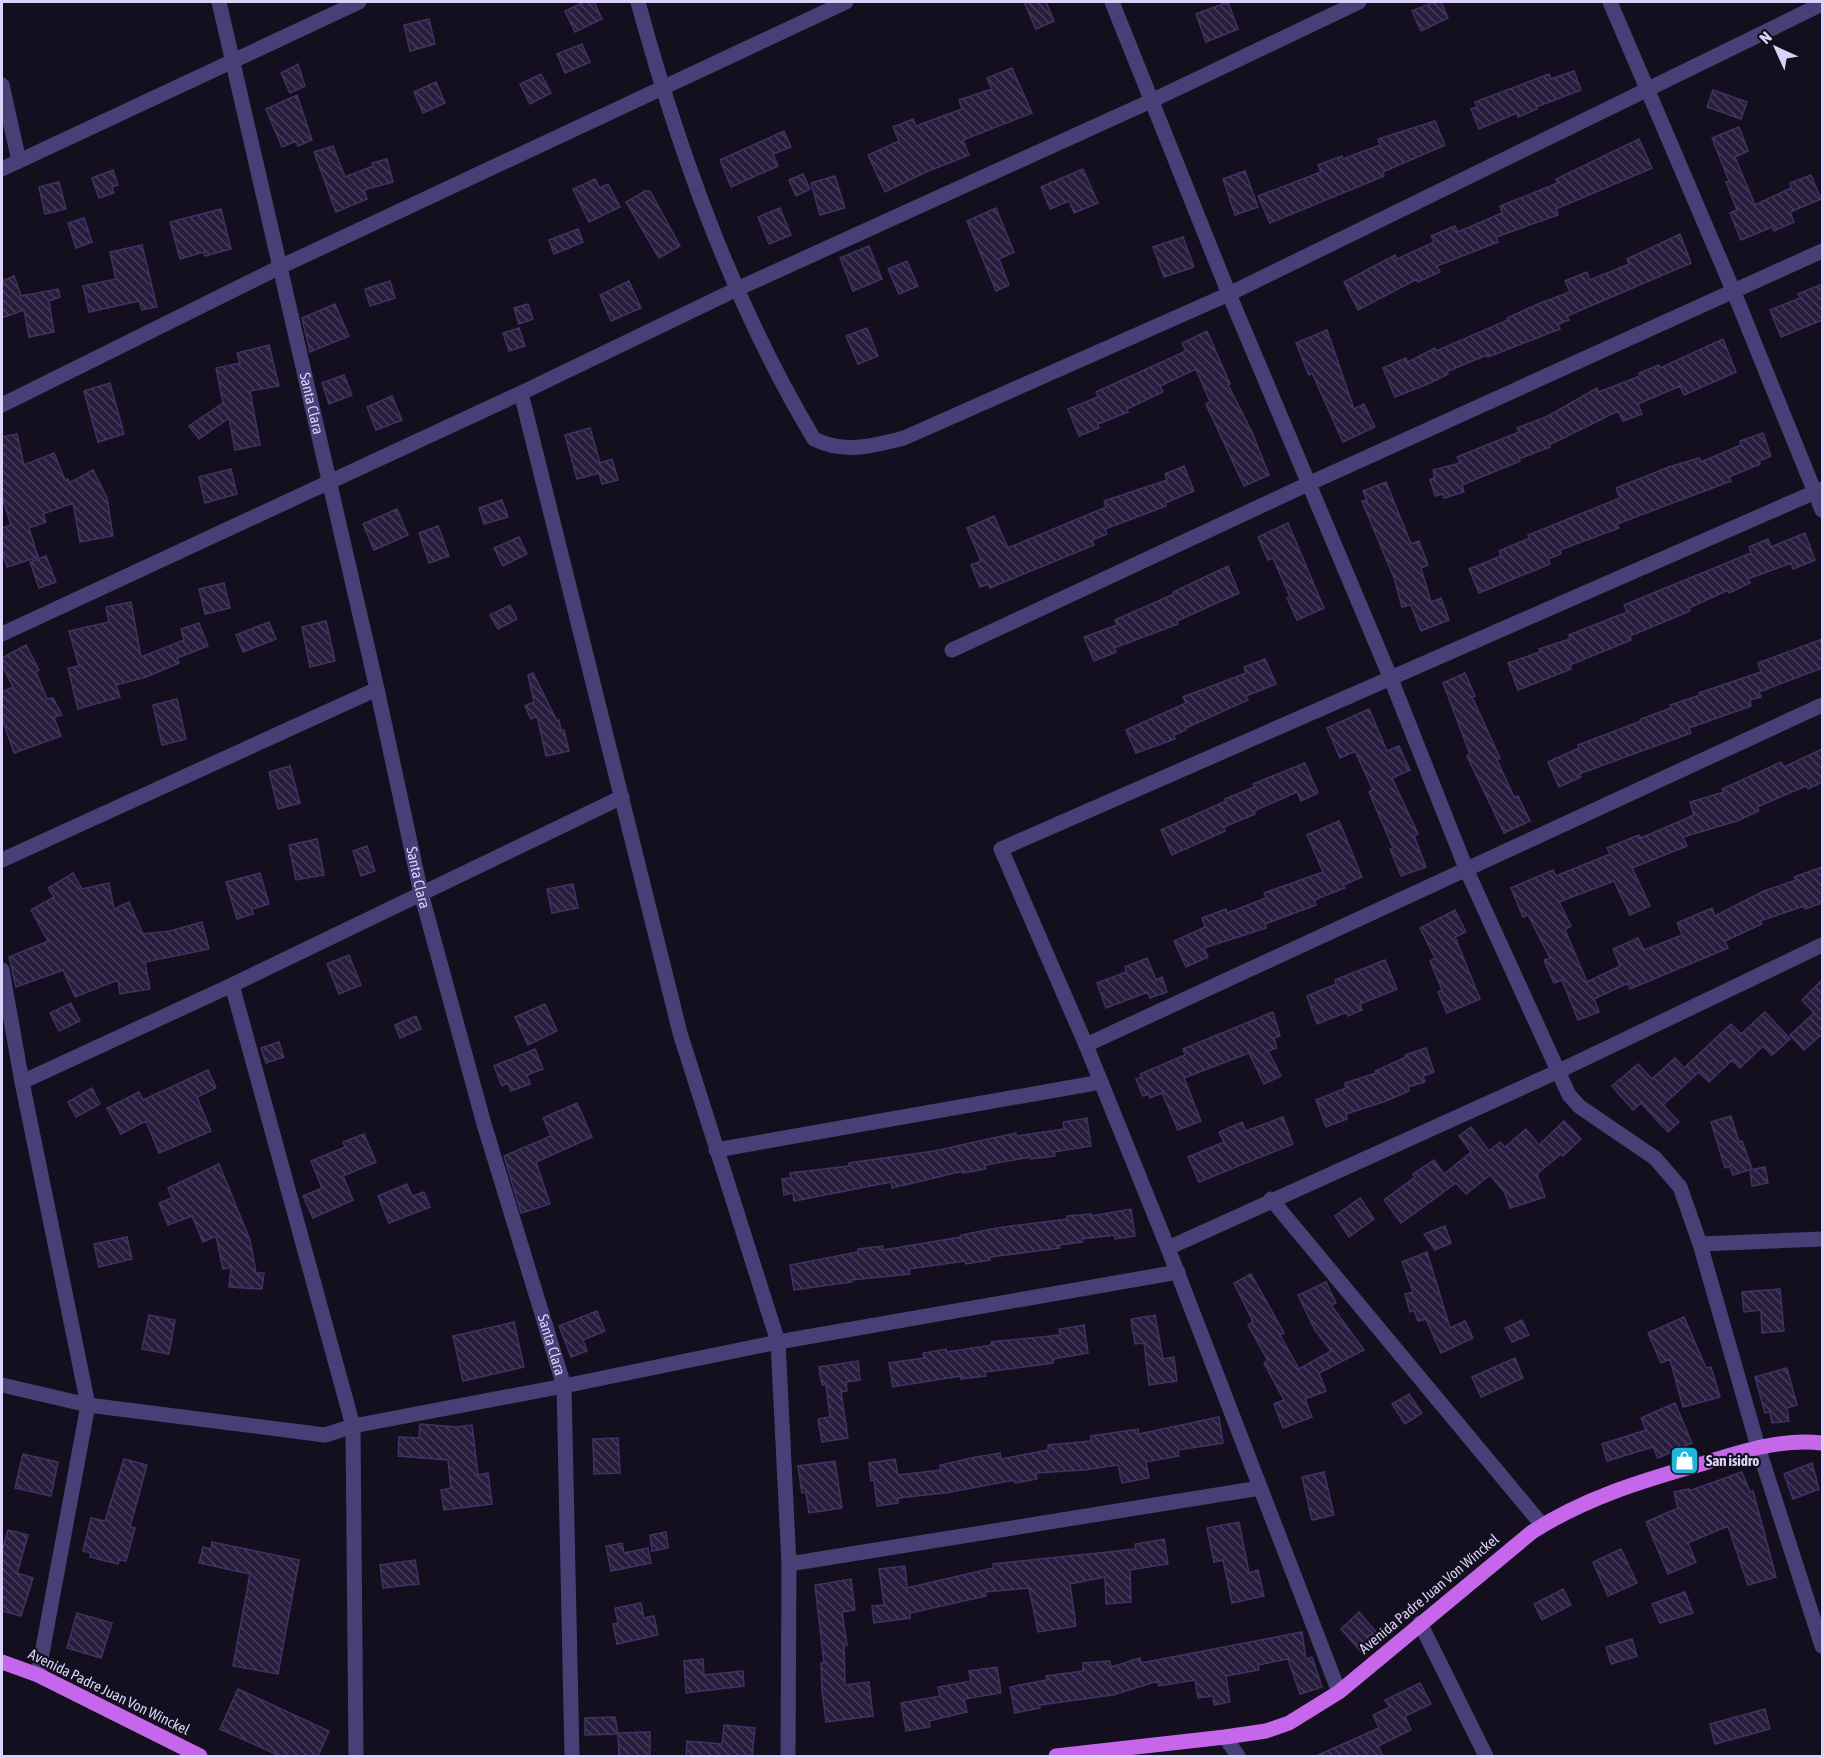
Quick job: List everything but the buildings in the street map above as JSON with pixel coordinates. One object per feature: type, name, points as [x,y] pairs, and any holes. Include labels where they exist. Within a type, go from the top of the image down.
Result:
[{"type":"main road","name":"Avenida Padre Juan Von Winckel","points":[[1056,1756],[1224,1737],[1266,1731],[1289,1723],[1339,1692],[1420,1623],[1557,1515],[1616,1488],[1758,1447],[1822,1443]]},
{"type":"main road","name":"Avenida Padre Juan Von Winckel","points":[[2,1662],[38,1675],[200,1756]]},
{"type":"street","name":"Santa Clara","points":[[219,2],[377,689],[421,893],[484,1124],[564,1386],[572,1756]]},
{"type":"street","points":[[2,169],[359,2]]},
{"type":"street","points":[[638,2],[662,90],[737,289],[814,439],[831,447],[857,449],[904,438],[1229,294],[1822,3]]},
{"type":"street","points":[[2,405],[280,267],[846,2]]},
{"type":"street","points":[[1112,2],[1229,294],[1391,679],[1467,871],[1569,1095],[1580,1107],[1655,1158],[1680,1187],[1700,1244],[1758,1447],[1822,1646]]},
{"type":"street","points":[[2,634],[522,393],[737,289],[1153,100],[1359,2]]},
{"type":"street","points":[[1610,2],[1819,491],[1822,510]]},
{"type":"street","points":[[2,85],[19,161]]},
{"type":"street","points":[[952,650],[1308,484],[1822,251]]},
{"type":"street","points":[[522,393],[680,1033],[778,1342],[789,1564],[789,1756]]},
{"type":"street","points":[[1339,1692],[1178,1272],[1086,1045],[1001,849],[1819,491]]},
{"type":"street","points":[[2,860],[377,689]]},
{"type":"street","points":[[1086,1045],[1467,871],[1822,705]]},
{"type":"street","points":[[22,1082],[232,985],[622,797]]},
{"type":"street","points":[[1168,1248],[1271,1199],[1559,1071],[1822,945]]},
{"type":"street","points":[[2,970],[22,1082],[88,1405],[38,1675]]},
{"type":"street","points":[[232,985],[352,1426],[356,1756]]},
{"type":"street","points":[[716,1150],[1101,1082]]},
{"type":"street","points":[[1271,1199],[1542,1526]]},
{"type":"street","points":[[1700,1244],[1822,1239]]},
{"type":"street","points":[[2,1385],[88,1405],[325,1435],[352,1426],[778,1342],[1178,1272]]},
{"type":"street","points":[[789,1564],[1260,1488]]},
{"type":"street","points":[[1420,1623],[1486,1756]]},
{"type":"street","points":[[1224,1737],[1238,1756]]},
{"type":"place","name":"San isidro","points":[[1685,1461]]}]
